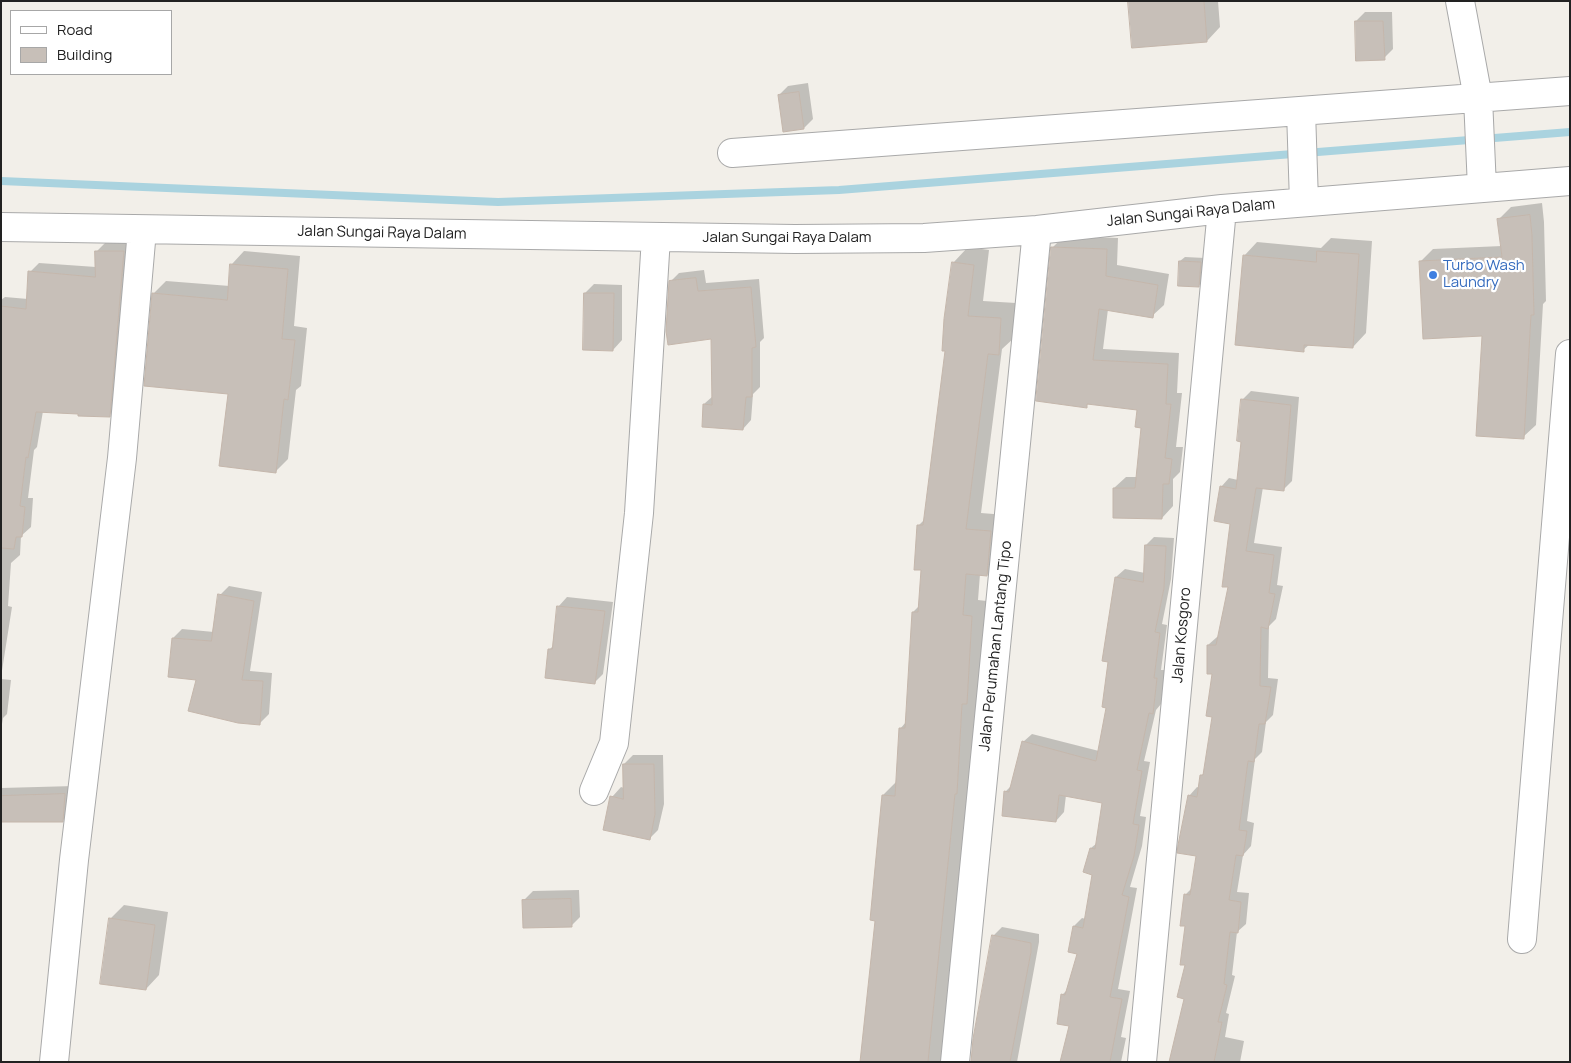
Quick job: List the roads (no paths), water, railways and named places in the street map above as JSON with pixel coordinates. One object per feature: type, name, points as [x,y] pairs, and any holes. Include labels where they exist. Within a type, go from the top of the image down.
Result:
[{"type":"street","points":[[1460,1],[1478,109],[1482,178]]},
{"type":"street","points":[[732,153],[1301,116],[1478,109],[1570,91]]},
{"type":"street","points":[[1301,116],[1304,194]]},
{"type":"street","name":"Jalan Sungai Raya Dalam","points":[[1,226],[142,230],[795,239],[924,238],[1037,230],[1222,209],[1304,194],[1482,178],[1570,180]]},
{"type":"street","name":"Jalan Kosgoro","points":[[1142,1062],[1222,209]]},
{"type":"street","points":[[54,1062],[76,850],[122,458],[142,230]]},
{"type":"street","name":"Jalan Perumahan Lantang Tipo","points":[[955,1062],[1037,230]]},
{"type":"street","points":[[594,791],[614,743],[639,513],[656,237]]},
{"type":"street","points":[[1522,939],[1570,354]]},
{"type":"waterway","points":[[1,181],[498,202],[839,190],[1570,132]]},
{"type":"place","name":"Turbo Wash Laundry","points":[[1433,275]]}]
